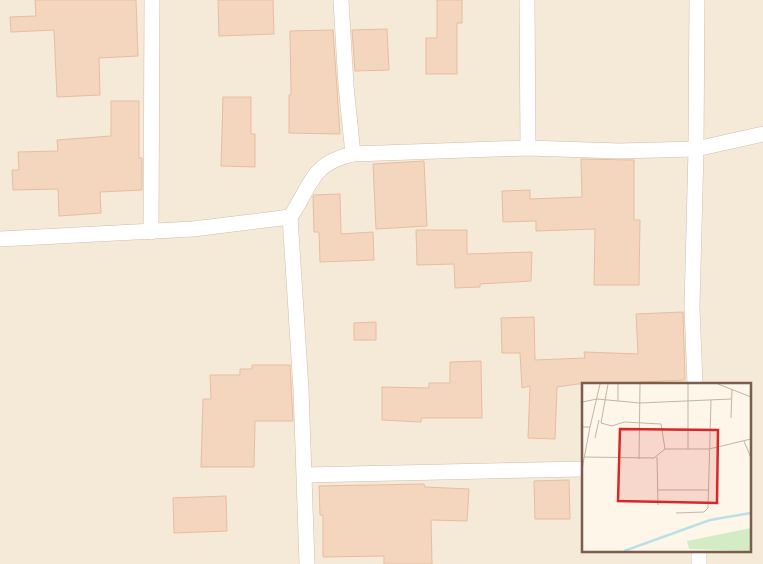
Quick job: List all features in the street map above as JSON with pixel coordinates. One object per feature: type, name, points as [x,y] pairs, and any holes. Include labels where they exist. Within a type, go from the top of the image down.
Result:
[{"type":"street","points":[[151,232],[152,0]]},
{"type":"street","points":[[341,0],[346,86],[353,154]]},
{"type":"street","points":[[527,0],[528,148]]},
{"type":"street","points":[[695,383],[692,306],[697,0]]},
{"type":"street","points":[[307,564],[301,389],[290,217],[319,169],[338,157],[353,154],[528,148],[696,149],[763,134]]},
{"type":"street","points":[[0,239],[193,229],[290,217]]},
{"type":"street","points":[[305,475],[582,470]]},
{"type":"shaded area","points":[[0,0],[763,0],[763,564],[0,564]]},
{"type":"building","points":[[35,0],[136,0],[138,56],[99,58],[100,95],[57,97],[54,30],[11,32],[10,17],[36,16]]},
{"type":"building","points":[[218,0],[273,0],[274,34],[219,36]]},
{"type":"building","points":[[437,0],[462,0],[462,23],[457,23],[457,74],[426,74],[426,38],[437,38]]},
{"type":"building","points":[[387,29],[389,70],[355,71],[352,30]]},
{"type":"building","points":[[333,30],[340,134],[289,133],[289,95],[291,95],[290,31]]},
{"type":"building","points":[[223,97],[251,97],[251,134],[255,134],[255,167],[221,166]]},
{"type":"building","points":[[111,101],[139,101],[139,158],[142,158],[142,190],[100,192],[101,213],[59,216],[58,189],[13,190],[12,170],[19,170],[18,152],[58,151],[57,140],[111,136]]},
{"type":"building","points":[[581,159],[634,160],[634,220],[640,220],[639,285],[594,285],[595,229],[536,231],[536,221],[503,222],[502,191],[530,190],[530,199],[582,197]]},
{"type":"building","points":[[424,161],[427,226],[376,229],[373,164]]},
{"type":"building","points":[[340,194],[341,234],[373,232],[374,260],[320,262],[319,232],[314,232],[313,196]]},
{"type":"building","points":[[416,230],[467,230],[467,254],[532,252],[531,281],[480,284],[480,287],[455,288],[454,264],[417,265]]},
{"type":"building","points":[[683,312],[685,380],[640,383],[582,383],[557,387],[555,439],[528,438],[530,386],[522,388],[520,353],[502,353],[501,318],[534,317],[535,360],[585,358],[584,352],[638,354],[636,314]]},
{"type":"building","points":[[376,322],[376,340],[354,340],[354,323]]},
{"type":"building","points":[[481,361],[482,418],[421,418],[421,422],[382,420],[382,387],[429,388],[429,383],[450,383],[450,362]]},
{"type":"building","points":[[252,365],[290,365],[293,421],[255,421],[254,467],[201,467],[203,399],[211,399],[210,375],[240,375],[240,369],[252,369]]},
{"type":"building","points":[[569,480],[570,519],[535,519],[534,481]]},
{"type":"building","points":[[424,484],[425,487],[469,489],[467,521],[431,520],[432,564],[384,564],[384,556],[323,557],[323,515],[320,515],[319,486]]},
{"type":"building","points":[[226,496],[227,531],[174,533],[173,498]]}]
